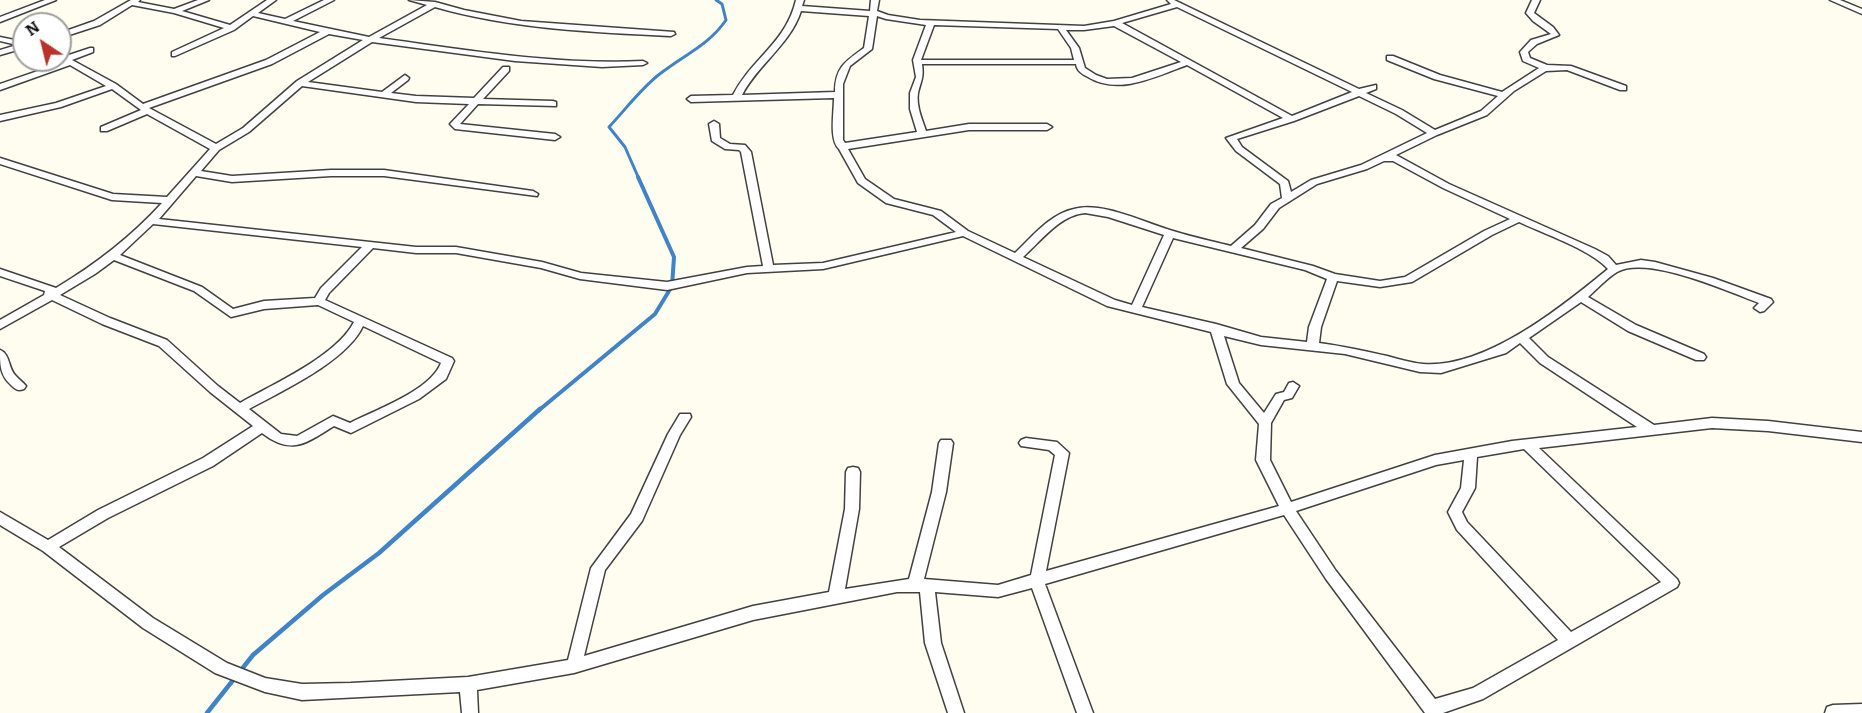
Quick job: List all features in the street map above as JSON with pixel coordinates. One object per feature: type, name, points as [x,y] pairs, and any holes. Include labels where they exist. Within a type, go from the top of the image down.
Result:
[{"type":"street","points":[[0,20],[52,0]]},
{"type":"street","points":[[175,11],[206,0]]},
{"type":"street","points":[[175,54],[231,28],[272,0]]},
{"type":"street","points":[[287,21],[330,0]]},
{"type":"street","points":[[413,0],[457,12],[519,22],[671,34]]},
{"type":"street","points":[[0,325],[91,272],[113,256],[151,222],[216,148],[246,130],[300,84],[369,40],[443,0]]},
{"type":"street","points":[[875,0],[868,49],[843,68],[838,95],[838,140],[861,181],[883,196],[937,213],[964,233],[1017,256],[1111,303],[1261,340],[1313,345],[1420,368],[1441,369],[1496,353],[1581,297],[1614,269],[1641,263],[1685,273],[1745,292],[1767,302],[1760,308]]},
{"type":"street","points":[[1536,0],[1530,13],[1534,20],[1556,33],[1534,42],[1524,52],[1526,58],[1546,68],[1568,68],[1623,88]]},
{"type":"street","points":[[1834,0],[1862,12]]},
{"type":"street","points":[[72,32],[97,23],[133,2],[175,11],[231,28]]},
{"type":"street","points":[[736,98],[754,69],[782,41],[794,23],[799,4],[931,22],[1061,28],[1097,27],[1115,23],[1172,2],[1398,112],[1434,133]]},
{"type":"street","points":[[254,14],[369,40],[516,60],[602,65],[643,63]]},
{"type":"street","points":[[922,134],[914,101],[920,74],[917,62],[931,22]]},
{"type":"street","points":[[1115,23],[1291,119]]},
{"type":"street","points":[[1061,28],[1075,48],[1078,62],[1086,74],[1099,81],[1115,85],[1186,63]]},
{"type":"street","points":[[104,129],[145,109],[269,62],[328,31]]},
{"type":"street","points":[[72,57],[90,50]]},
{"type":"street","points":[[1389,58],[1437,77],[1503,95]]},
{"type":"street","points":[[72,62],[114,86],[145,109],[216,148]]},
{"type":"street","points":[[917,62],[1078,62]]},
{"type":"street","points":[[1234,249],[1259,227],[1275,206],[1314,182],[1395,155],[1434,133],[1484,113],[1503,95],[1546,68]]},
{"type":"street","points":[[506,69],[473,101],[455,124],[458,127],[555,137]]},
{"type":"street","points":[[0,87],[35,72]]},
{"type":"street","points":[[384,94],[405,78]]},
{"type":"street","points":[[300,84],[416,99],[553,104]]},
{"type":"street","points":[[0,118],[58,105],[114,86]]},
{"type":"street","points":[[1287,199],[1285,183],[1239,149],[1231,138],[1291,119],[1372,87]]},
{"type":"street","points":[[691,99],[838,95]]},
{"type":"street","points":[[714,124],[715,139],[728,147],[742,147],[746,152],[769,270]]},
{"type":"street","points":[[840,147],[874,139],[969,127],[1047,127]]},
{"type":"street","points":[[1395,155],[1446,186],[1604,258],[1614,269]]},
{"type":"street","points":[[0,161],[112,197],[170,200]]},
{"type":"street","points":[[194,173],[232,179],[331,173],[384,173],[533,194]]},
{"type":"street","points":[[1017,256],[1064,218],[1077,211],[1092,211],[1334,277],[1380,284],[1407,280],[1488,233],[1520,218]]},
{"type":"street","points":[[151,222],[370,245],[456,250],[542,266],[569,274],[614,278],[656,286],[681,284],[747,270],[823,266],[964,233]]},
{"type":"street","points":[[1136,309],[1167,238],[1171,234]]},
{"type":"street","points":[[319,301],[325,291],[370,245]]},
{"type":"street","points":[[1,273],[52,293],[106,321],[163,343],[239,409],[278,438],[298,441],[333,421],[351,428],[416,396],[442,376],[448,360],[319,301],[264,305],[231,314],[198,289],[113,256]]},
{"type":"street","points":[[1313,345],[1315,327],[1334,277]]},
{"type":"street","points":[[1581,297],[1632,328],[1700,357]]},
{"type":"street","points":[[239,409],[316,365],[353,336],[360,321]]},
{"type":"street","points":[[1216,328],[1233,384],[1265,423]]},
{"type":"street","points":[[1517,340],[1622,414],[1650,429]]},
{"type":"street","points":[[0,354],[9,377],[20,386]]},
{"type":"street","points":[[1293,386],[1288,395],[1280,397],[1265,423],[1263,460],[1287,508],[1339,587],[1433,711],[1477,693],[1672,583],[1527,444]]},
{"type":"street","points":[[1622,414],[1629,432]]},
{"type":"street","points":[[574,666],[598,568],[637,517],[674,434],[685,417]]},
{"type":"street","points":[[0,518],[48,547],[148,623],[221,668],[265,685],[312,692],[468,684],[574,666],[734,618],[836,596],[921,586],[998,591],[1287,508],[1435,460],[1471,453],[1650,429],[1739,424],[1862,437]]},
{"type":"street","points":[[48,547],[103,514],[208,462],[261,427]]},
{"type":"street","points":[[946,443],[921,586],[933,643],[956,713]]},
{"type":"street","points":[[1026,443],[1052,445],[1062,453],[1037,581],[1085,713]]},
{"type":"street","points":[[1471,453],[1468,488],[1455,512],[1462,526],[1570,642]]},
{"type":"street","points":[[836,596],[852,509],[853,472]]},
{"type":"street","points":[[468,684],[470,713]]},
{"type":"street","points":[[1833,713],[1862,712]]},
{"type":"waterway","points":[[639,179],[625,147],[609,127],[654,79],[704,43],[719,29],[726,20],[722,4],[716,0]]},
{"type":"waterway","points":[[538,411],[655,314],[672,286],[674,257],[638,177]]},
{"type":"waterway","points":[[207,713],[253,655],[323,595],[379,553],[540,409]]}]
